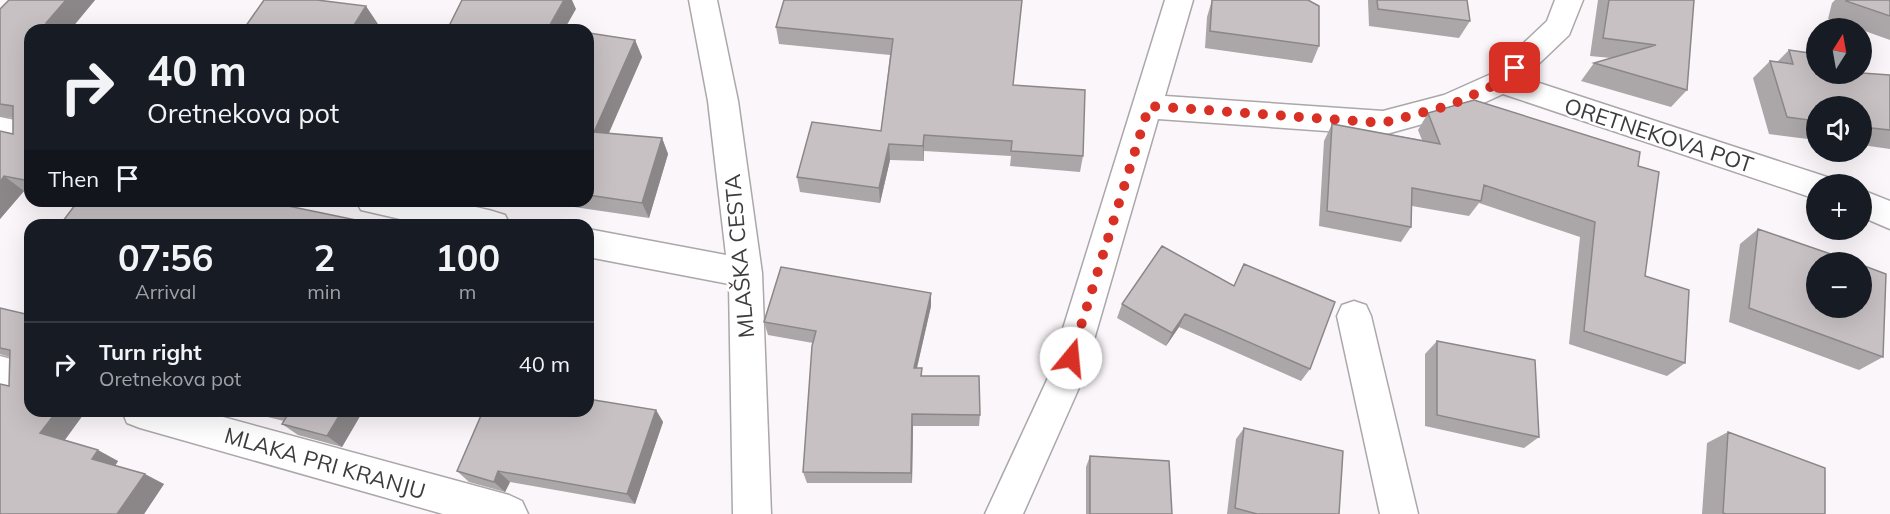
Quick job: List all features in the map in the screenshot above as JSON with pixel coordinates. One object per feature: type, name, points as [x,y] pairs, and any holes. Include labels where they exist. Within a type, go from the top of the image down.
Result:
[{"type":"street","name":"MLAŠKA CESTA","points":[[703,0],[723,101],[746,273],[752,514]]},
{"type":"street","points":[[1004,514],[1064,381],[1149,106],[1179,0]]},
{"type":"street","points":[[1149,106],[1383,123],[1451,105],[1501,82],[1559,27],[1569,0]]},
{"type":"street","name":"ORETNEKOVA POT","points":[[1501,82],[1806,183]]},
{"type":"street","points":[[0,129],[24,134]]},
{"type":"street","points":[[402,207],[464,219]]},
{"type":"street","points":[[1872,208],[1890,216]]},
{"type":"street","points":[[594,244],[746,273]]},
{"type":"street","points":[[1354,316],[1399,514]]},
{"type":"street","points":[[0,372],[24,378]]},
{"type":"street","name":"MLAKA PRI KRANJU","points":[[161,417],[509,514]]},
{"type":"building","points":[[9,0],[66,0],[46,23],[51,24],[24,24],[24,180],[4,176],[0,182],[0,131],[13,134],[13,106],[0,104],[0,9]]},
{"type":"building","points":[[264,0],[317,0],[366,6],[355,24],[247,24]]},
{"type":"building","points":[[462,0],[564,0],[550,24],[450,24]]},
{"type":"building","points":[[784,0],[1022,0],[1013,85],[1085,90],[1083,156],[1011,151],[1012,141],[924,135],[923,146],[889,144],[879,188],[797,177],[812,122],[881,131],[893,39],[776,27]]},
{"type":"building","points":[[1212,0],[1308,0],[1319,6],[1319,46],[1210,31]]},
{"type":"building","points":[[1377,0],[1467,0],[1470,21],[1378,9]]},
{"type":"building","points":[[1609,0],[1694,0],[1687,90],[1594,63],[1656,45],[1603,38]]},
{"type":"building","points":[[1890,0],[1890,16],[1846,1]]},
{"type":"building","points":[[594,34],[635,40],[594,132]]},
{"type":"building","points":[[1789,50],[1806,53],[1806,84],[1872,84],[1872,74],[1890,75],[1890,130],[1872,128],[1872,96],[1806,96],[1806,120],[1787,117],[1770,61],[1793,64]]},
{"type":"building","points":[[1474,100],[1640,152],[1638,166],[1659,172],[1645,276],[1689,290],[1685,363],[1584,331],[1595,222],[1484,185],[1481,201],[1412,188],[1411,227],[1327,211],[1332,124],[1440,144],[1428,113]]},
{"type":"building","points":[[594,132],[662,138],[642,203],[594,196]]},
{"type":"building","points":[[74,207],[293,207],[351,219],[64,219]]},
{"type":"building","points":[[1758,229],[1825,252],[1806,252],[1806,318],[1872,318],[1872,269],[1886,274],[1883,357],[1749,308]]},
{"type":"building","points":[[1162,246],[1234,286],[1244,264],[1335,302],[1310,369],[1185,314],[1172,333],[1122,304]]},
{"type":"building","points":[[781,267],[931,293],[914,368],[922,368],[921,376],[979,376],[980,415],[912,414],[911,473],[803,472],[812,346],[816,331],[764,322]]},
{"type":"building","points":[[0,308],[24,314],[24,417],[52,417],[40,433],[98,450],[92,459],[145,474],[117,514],[0,514],[0,384],[9,386],[10,350],[0,348]]},
{"type":"building","points":[[1437,341],[1535,360],[1539,437],[1437,415]]},
{"type":"building","points":[[594,400],[656,410],[627,494],[498,471],[494,482],[457,471],[480,417],[594,417]]},
{"type":"building","points":[[286,417],[338,417],[327,436],[282,424]]},
{"type":"building","points":[[1244,428],[1343,451],[1339,514],[1257,514],[1235,508]]},
{"type":"building","points":[[1728,432],[1825,468],[1825,514],[1723,513]]},
{"type":"building","points":[[1090,456],[1169,461],[1172,514],[1090,514]]},
{"type":"route","points":[[1071,358],[1149,106],[1383,123],[1451,105],[1501,82],[1515,68]]}]
